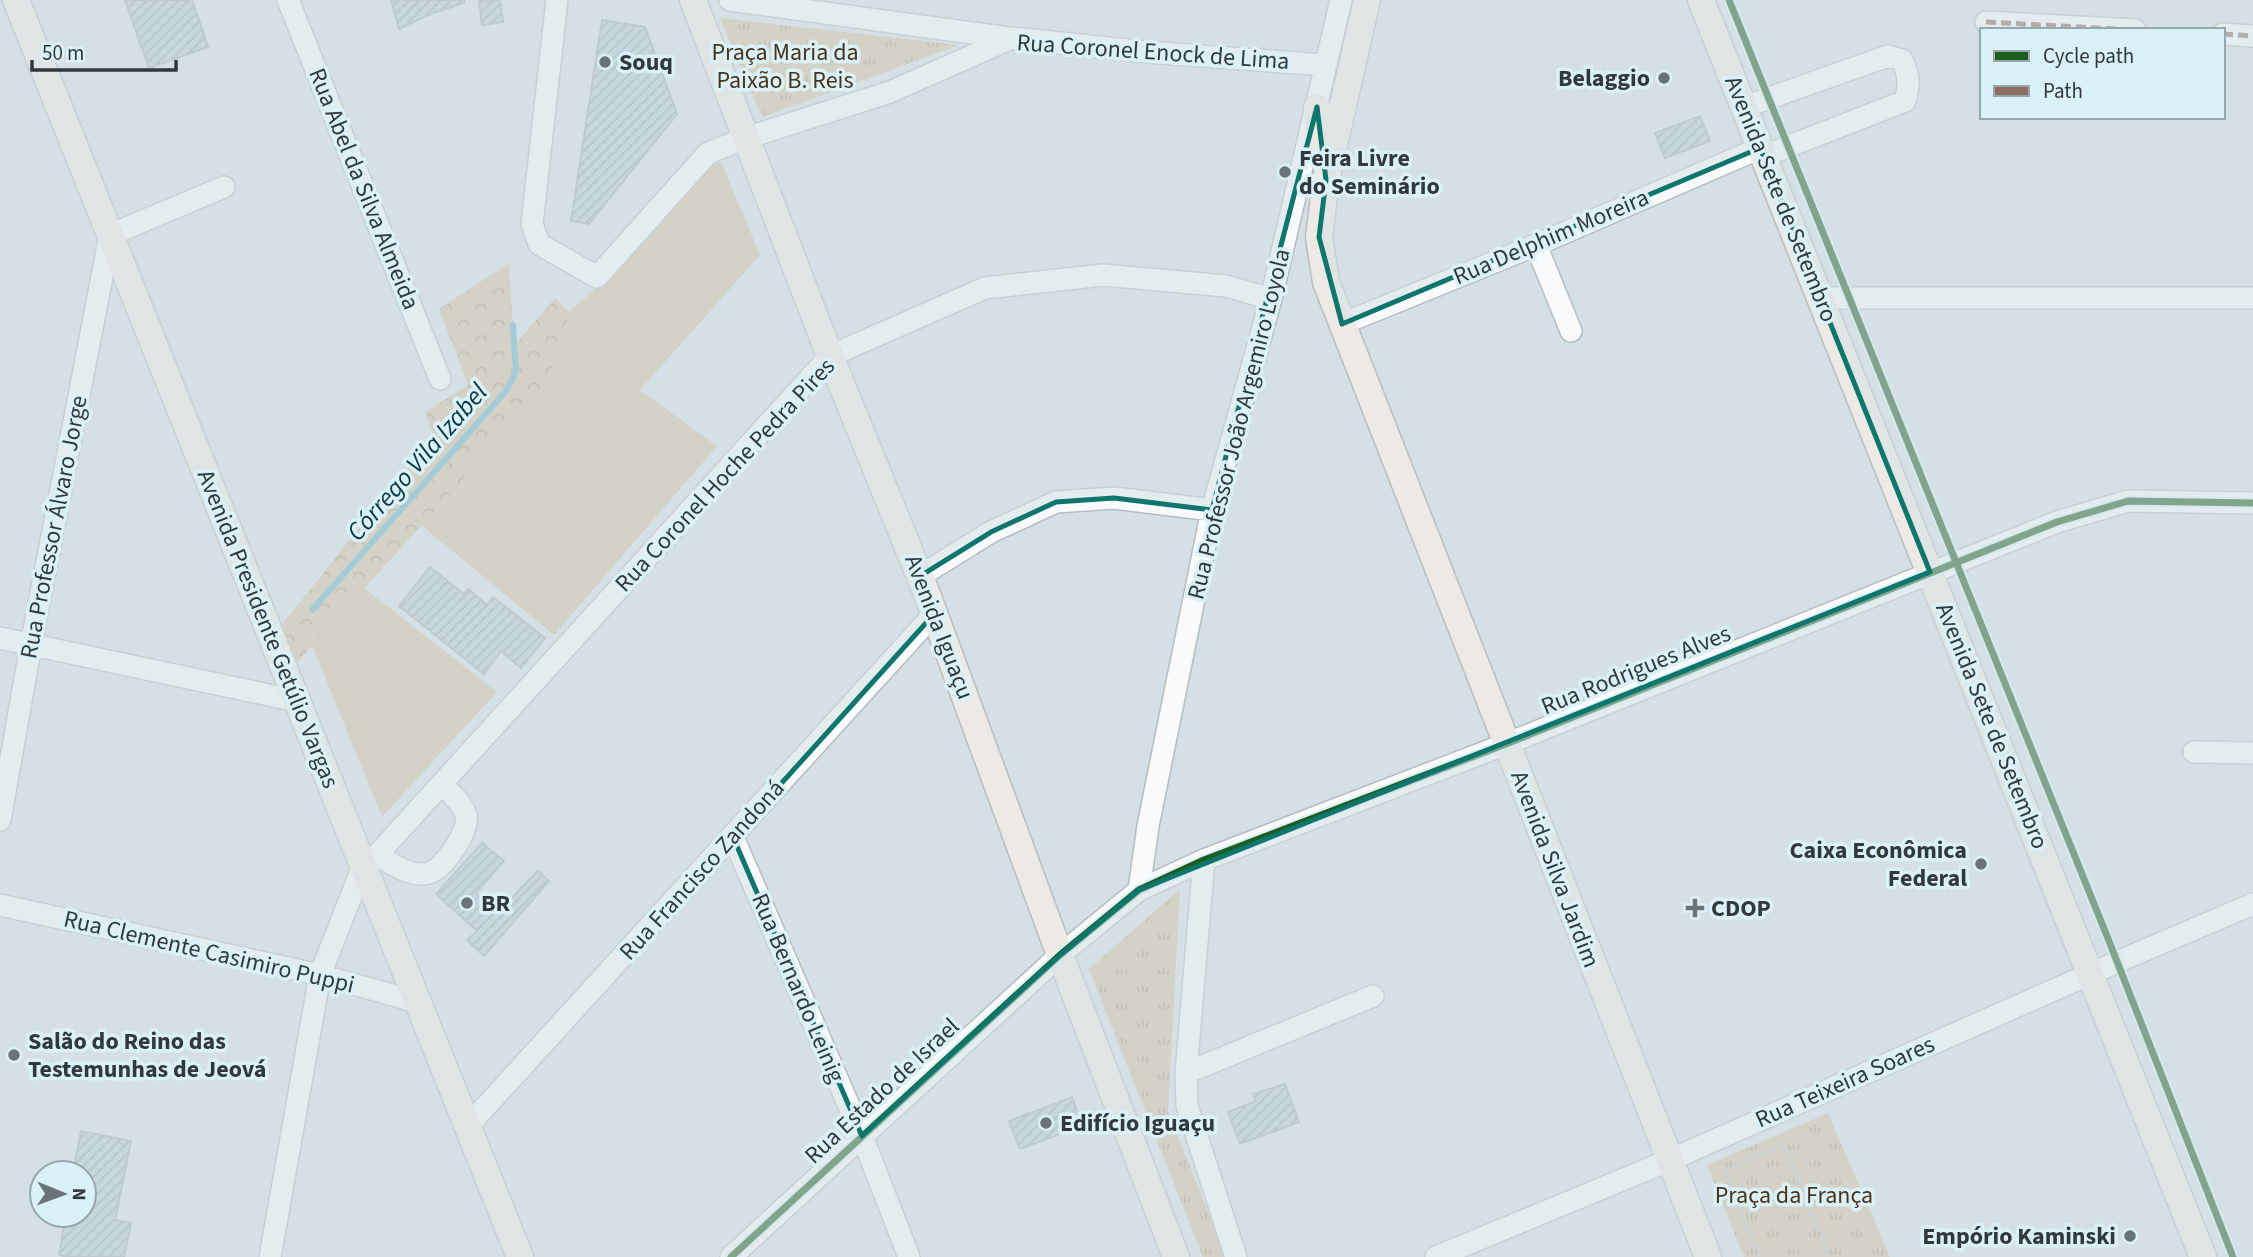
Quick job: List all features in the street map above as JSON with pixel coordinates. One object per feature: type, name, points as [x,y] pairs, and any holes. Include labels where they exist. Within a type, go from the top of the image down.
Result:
[{"type":"main road","name":"Avenida Presidente Getúlio Vargas","points":[[16,0],[297,701],[370,861],[418,1002],[520,1257]]},
{"type":"main road","name":"Avenida Iguaçu","points":[[693,0],[830,356],[935,613],[1060,955],[1176,1257]]},
{"type":"main road","name":"Rua Professor João Argemiro Loyola","points":[[1342,324],[1326,282],[1319,237],[1326,180],[1367,0]]},
{"type":"main road","name":"Avenida Sete de Setembro","points":[[1701,0],[2203,1257]]},
{"type":"main road","points":[[1317,107],[1326,180]]},
{"type":"main road","name":"Avenida Silva Jardim","points":[[1342,324],[1708,1257]]},
{"type":"street","name":"Rua Abel da Silva Almeida","points":[[288,0],[440,379]]},
{"type":"street","name":"Rua Coronel Enock de Lima","points":[[557,0],[532,224],[539,244],[597,278],[708,153],[746,138],[890,92],[1012,38],[1147,52],[1326,65]]},
{"type":"street","points":[[730,0],[1012,38]]},
{"type":"street","name":"Rua Professor João Argemiro Loyola","points":[[1139,890],[1149,826],[1212,510],[1272,299],[1341,0]]},
{"type":"street","points":[[1986,22],[2098,28]]},
{"type":"street","points":[[2225,34],[2253,36]]},
{"type":"street","name":"Rua Delphim Moreira","points":[[1342,324],[1762,152],[1905,101],[1909,87],[1908,73],[1902,60],[1888,56],[1744,107]]},
{"type":"street","points":[[110,235],[224,187]]},
{"type":"street","name":"Rua Professor Álvaro Jorge","points":[[0,820],[110,235]]},
{"type":"street","points":[[1536,244],[1571,331]]},
{"type":"street","name":"Rua Coronel Hoche Pedra Pires","points":[[370,861],[830,356],[985,288],[1103,275],[1226,286],[1272,299]]},
{"type":"street","points":[[1821,298],[2253,298]]},
{"type":"street","points":[[920,576],[992,532],[1056,502],[1114,498],[1212,510]]},
{"type":"street","name":"Rua Rodrigues Alves","points":[[1060,955],[1139,890],[1205,860],[1506,744],[2057,522],[2128,501],[2253,503]]},
{"type":"street","name":"Rua Francisco Zandoná","points":[[468,1126],[935,613]]},
{"type":"street","points":[[0,638],[297,701]]},
{"type":"street","points":[[2194,752],[2253,753]]},
{"type":"street","points":[[270,1257],[320,975],[370,861],[415,873],[428,873],[437,868],[462,837],[466,814],[442,784]]},
{"type":"street","name":"Rua Bernardo Leinig","points":[[733,837],[862,1136],[909,1257]]},
{"type":"street","points":[[1205,860],[1186,1073],[1187,1106],[1236,1257]]},
{"type":"street","name":"Rua Teixeira Soares","points":[[1436,1257],[1670,1160],[2253,904]]},
{"type":"street","name":"Rua Clemente Casimiro Puppi","points":[[0,905],[320,975],[418,1002]]},
{"type":"street","name":"Rua Estado de Israel","points":[[731,1257],[1060,955]]},
{"type":"street","points":[[1186,1073],[1373,996]]},
{"type":"path","points":[[1759,1257],[1724,1171],[1784,1145],[1830,1257]]},
{"type":"highlighted area","points":[[1317,107],[1326,180],[1319,237],[1342,324],[1760,148],[1930,572],[1139,890],[1060,955],[862,1136],[733,837],[935,613],[920,576],[991,532],[1056,502],[1114,498],[1212,510]]},
{"type":"green space","name":"Praça Maria da Paixão B. Reis","points":[[720,18],[959,45],[762,117]]},
{"type":"green space","points":[[721,162],[760,255],[640,390],[717,446],[554,635],[421,525],[538,397],[558,358],[569,312],[603,282],[705,169]]},
{"type":"green space","points":[[509,263],[514,346],[555,298],[569,312],[558,358],[538,397],[292,668],[277,631],[433,435],[425,412],[468,385],[439,309]]},
{"type":"green space","points":[[364,588],[497,692],[382,817],[312,645]]},
{"type":"green space","points":[[1180,889],[1168,1112],[1226,1257],[1203,1257],[1089,969]]},
{"type":"green space","name":"Praça da França","points":[[1828,1113],[1890,1257],[1744,1257],[1707,1165]]},
{"type":"building","points":[[125,0],[192,0],[208,47],[149,68]]},
{"type":"building","points":[[391,0],[464,0],[464,3],[430,14],[399,29]]},
{"type":"building","points":[[479,0],[500,0],[503,22],[482,25]]},
{"type":"building","points":[[602,20],[645,27],[677,114],[589,224],[571,221]]},
{"type":"building","points":[[1700,116],[1710,141],[1665,158],[1655,133]]},
{"type":"building","points":[[430,567],[464,594],[468,589],[487,605],[493,597],[545,638],[521,668],[501,651],[484,674],[399,606]]},
{"type":"building","name":"BR","points":[[482,843],[504,861],[476,893],[498,912],[538,871],[549,881],[484,956],[467,940],[477,931],[436,894]]},
{"type":"building","points":[[1285,1084],[1299,1122],[1240,1144],[1228,1112],[1256,1101],[1253,1094]]},
{"type":"building","name":"Edifício Iguaçu","points":[[1072,1097],[1082,1126],[1020,1149],[1009,1121]]},
{"type":"building","points":[[81,1131],[131,1141],[115,1220],[131,1223],[124,1257],[59,1255],[64,1229],[98,1229],[98,1159],[76,1159]]},
{"type":"waterway","name":"Córrego Vila Izabel","points":[[312,610],[506,391],[516,372],[513,325]]},
{"type":"marked path","points":[[1986,22],[2098,28]]},
{"type":"marked path","points":[[2225,34],[2253,36]]},
{"type":"cycle path","points":[[1729,0],[2107,936],[2233,1257]]},
{"type":"cycle path","points":[[731,1257],[1060,955],[1139,890],[1204,860],[1506,744],[2057,522],[2128,501],[2253,503]]},
{"type":"place","name":"Souq","points":[[605,62]]},
{"type":"place","name":"Belaggio","points":[[1664,78]]},
{"type":"place","name":"Feira Livre do Seminário","points":[[1285,172]]},
{"type":"place","name":"Caixa Econômica Federal","points":[[1981,864]]},
{"type":"place","name":"BR","points":[[467,903]]},
{"type":"place","name":"CDOP","points":[[1695,908]]},
{"type":"place","name":"Salão do Reino das Testemunhas de Jeová","points":[[14,1055]]},
{"type":"place","name":"Edifício Iguaçu","points":[[1046,1123]]},
{"type":"place","name":"Empório Kaminski","points":[[2130,1236]]}]
